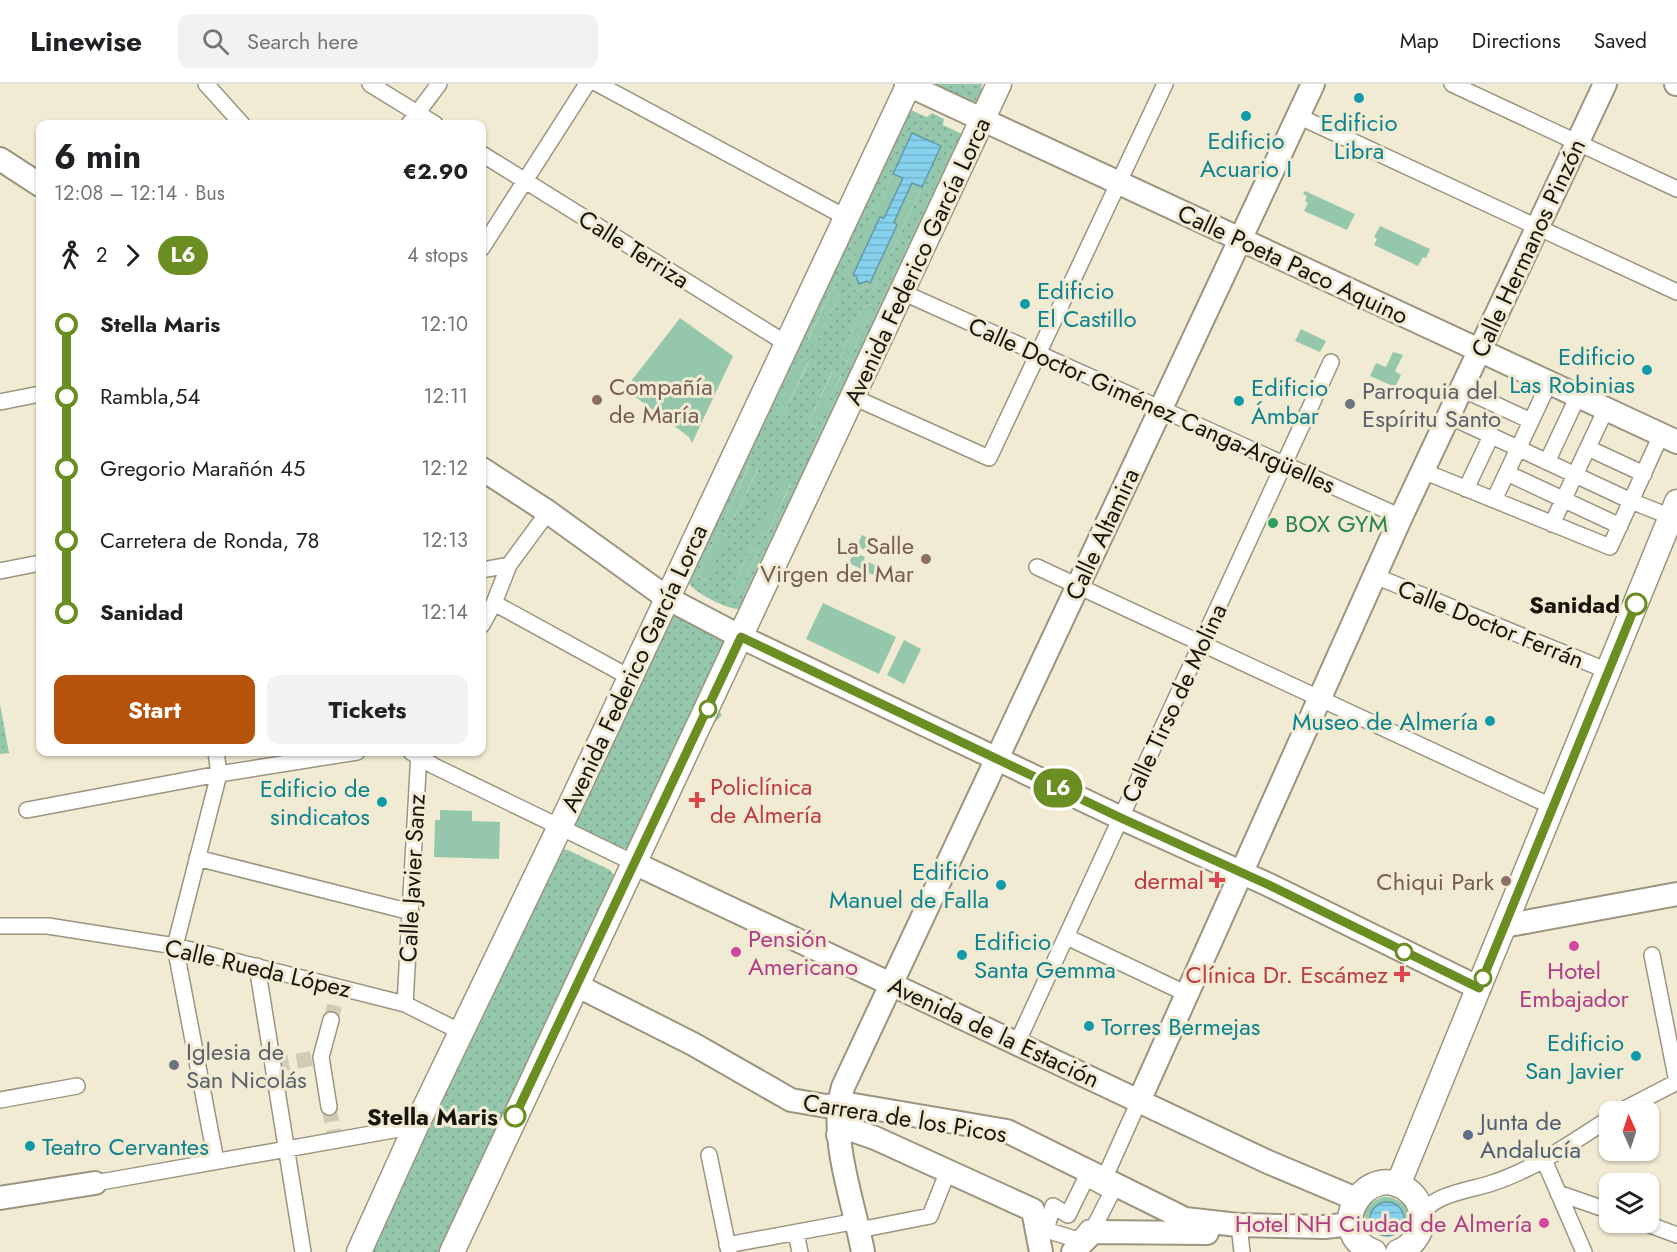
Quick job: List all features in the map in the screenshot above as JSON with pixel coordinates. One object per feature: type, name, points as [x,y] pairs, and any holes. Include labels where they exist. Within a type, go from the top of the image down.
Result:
[{"type":"main road","name":"Avenida Federico García Lorca","points":[[452,1252],[999,84]]},
{"type":"main road","name":"Avenida Federico García Lorca","points":[[359,1252],[416,1126],[907,87]]},
{"type":"main road","points":[[1398,1185],[1674,510]]},
{"type":"main road","points":[[1374,1252],[1360,1243],[1351,1224],[1351,1211],[1356,1199],[1371,1186],[1385,1183],[1398,1185],[1412,1194],[1422,1217],[1414,1240],[1400,1252]]},
{"type":"street","points":[[206,84],[238,120]]},
{"type":"street","points":[[370,84],[413,119],[439,84]]},
{"type":"street","points":[[486,242],[587,84]]},
{"type":"street","points":[[598,84],[847,218]]},
{"type":"street","points":[[853,397],[989,459],[1165,84]]},
{"type":"street","name":"Calle Altamira","points":[[838,1104],[843,1087],[1313,84]]},
{"type":"street","points":[[1452,84],[1677,189]]},
{"type":"street","name":"Calle Hermanos Pinzón","points":[[1139,1101],[1401,517],[1605,84]]},
{"type":"street","name":"Calle Poeta Paco Aquino","points":[[907,87],[981,125],[1118,183],[1669,439]]},
{"type":"street","points":[[1298,116],[1677,292]]},
{"type":"street","name":"Calle Terriza","points":[[486,157],[787,344]]},
{"type":"street","points":[[0,159],[36,182]]},
{"type":"street","name":"Calle Doctor Giménez Canga-Argüelles","points":[[902,292],[1401,517]]},
{"type":"street","name":"Calle Tirso de Molina","points":[[1017,1043],[1331,362]]},
{"type":"street","points":[[1494,500],[1549,383]]},
{"type":"street","points":[[1462,389],[1531,421]]},
{"type":"street","points":[[0,402],[36,395]]},
{"type":"street","points":[[1547,462],[1578,396]]},
{"type":"street","points":[[1552,524],[1606,409]]},
{"type":"street","points":[[1449,416],[1631,501],[1674,510]]},
{"type":"street","points":[[1466,489],[1491,436]]},
{"type":"street","points":[[1423,471],[1610,547],[1644,474],[1669,439]]},
{"type":"street","points":[[1588,448],[1644,474]]},
{"type":"street","points":[[486,473],[548,512],[667,598],[741,637],[1121,818],[1242,873],[1479,988]]},
{"type":"street","points":[[1506,475],[1620,526]]},
{"type":"street","points":[[486,618],[509,565],[548,512]]},
{"type":"street","points":[[0,571],[36,564]]},
{"type":"street","points":[[486,569],[509,565]]},
{"type":"street","points":[[1037,567],[1553,807]]},
{"type":"street","name":"Calle Doctor Ferrán","points":[[1375,576],[1608,671]]},
{"type":"street","points":[[494,603],[629,677]]},
{"type":"street","points":[[216,1161],[175,946],[219,774],[217,756]]},
{"type":"street","points":[[27,810],[219,774],[332,756]]},
{"type":"street","name":"Calle Javier Sanz","points":[[405,1004],[411,912],[416,756]]},
{"type":"street","points":[[420,756],[434,766],[634,863]]},
{"type":"street","points":[[416,784],[434,766]]},
{"type":"street","points":[[197,858],[411,912]]},
{"type":"street","name":"Avenida de la Estación","points":[[634,863],[1268,1162],[1356,1199]]},
{"type":"street","points":[[1504,926],[1677,894]]},
{"type":"street","name":"Calle Rueda López","points":[[0,926],[48,926],[175,946],[405,1004],[461,1032]]},
{"type":"street","points":[[1066,937],[1187,994]]},
{"type":"street","points":[[1640,1101],[1677,1082],[1652,955]]},
{"type":"street","points":[[257,966],[303,1252]]},
{"type":"street","name":"Carrera de los Picos","points":[[576,985],[693,1044],[790,1100],[826,1106],[838,1104],[877,1109],[1007,1131],[1185,1219],[1240,1237],[1351,1224]]},
{"type":"street","points":[[329,1107],[321,1057],[331,1020]]},
{"type":"street","points":[[0,1100],[77,1086]]},
{"type":"street","points":[[1109,1168],[1139,1101]]},
{"type":"street","points":[[838,1104],[838,1135],[860,1234]]},
{"type":"street","points":[[875,1138],[877,1109]]},
{"type":"street","points":[[1422,1217],[1424,1211],[1437,1199],[1506,1178],[1544,1160],[1599,1125]]},
{"type":"street","points":[[0,1198],[416,1126]]},
{"type":"street","points":[[838,1135],[852,1130],[875,1138],[1033,1210],[1041,1252]]},
{"type":"street","points":[[709,1155],[728,1249],[796,1233],[860,1234],[930,1216],[948,1171]]},
{"type":"street","points":[[1544,1160],[1584,1252]]},
{"type":"street","points":[[1086,1178],[1112,1192],[1093,1229],[1088,1228],[1078,1240],[1046,1230],[1053,1206],[1068,1215],[1086,1178]]},
{"type":"street","points":[[1558,1193],[1599,1207]]},
{"type":"street","points":[[1659,1228],[1677,1235]]},
{"type":"street","points":[[1073,1252],[1093,1232],[1240,1237]]},
{"type":"street","points":[[796,1233],[800,1252]]},
{"type":"green space","points":[[936,84],[982,84],[981,88],[985,90],[978,103],[958,94],[956,96]]},
{"type":"green space","points":[[908,109],[927,117],[932,113],[944,119],[943,125],[962,134],[960,145],[955,144],[878,308],[883,310],[878,321],[873,319],[811,451],[816,453],[809,466],[805,465],[743,597],[747,599],[739,609],[728,607],[691,586],[688,572],[693,574],[755,441],[751,439],[757,426],[761,428],[905,120]],"holes":[[[912,133],[941,147],[874,289],[869,286],[856,291],[851,278],[846,275]],[[836,287],[839,296],[815,346],[807,341],[832,289]],[[871,304],[873,308],[848,361],[840,357],[863,307]],[[800,357],[809,361],[784,413],[776,409]],[[832,372],[841,376],[816,428],[808,424]],[[749,465],[758,469],[733,521],[725,517]],[[782,480],[791,484],[766,536],[758,532]],[[718,532],[727,536],[705,580],[697,576]],[[751,547],[759,551],[738,595],[730,591]]]},
{"type":"green space","points":[[955,143],[960,145],[883,310],[878,308]]},
{"type":"green space","points":[[893,174],[903,178],[884,218],[880,217],[853,275],[870,283],[897,224],[893,223],[913,182],[922,187],[874,289],[868,286],[856,291],[845,276]]},
{"type":"green space","points":[[1305,191],[1355,214],[1347,230],[1304,211],[1308,203],[1305,201],[1307,196],[1303,194]]},
{"type":"green space","points":[[1380,226],[1430,249],[1426,258],[1423,257],[1418,266],[1374,245],[1377,239],[1374,237]]},
{"type":"green space","points":[[836,287],[839,296],[816,346],[807,342],[832,289]]},
{"type":"green space","points":[[872,304],[873,308],[848,361],[840,357],[863,307]]},
{"type":"green space","points":[[680,318],[733,356],[692,443],[689,437],[625,389]]},
{"type":"green space","points":[[873,318],[878,321],[816,453],[811,451]]},
{"type":"green space","points":[[1301,329],[1326,341],[1320,352],[1295,341]]},
{"type":"green space","points":[[1393,352],[1403,355],[1395,371],[1401,375],[1395,387],[1370,376],[1376,363],[1386,367]]},
{"type":"green space","points":[[800,356],[809,360],[784,413],[775,409]]},
{"type":"green space","points":[[833,371],[841,375],[817,428],[808,424]]},
{"type":"green space","points":[[750,464],[758,468],[733,521],[725,517]]},
{"type":"green space","points":[[805,464],[809,466],[747,599],[743,597]]},
{"type":"green space","points":[[782,479],[791,483],[766,536],[757,532]]},
{"type":"green space","points":[[718,532],[727,536],[706,580],[697,576]]},
{"type":"green space","points":[[862,535],[887,547],[883,555],[870,549],[868,552],[857,546]]},
{"type":"green space","points":[[751,547],[759,551],[738,595],[730,591]]},
{"type":"green space","points":[[854,552],[877,566],[873,575],[849,563]]},
{"type":"green space","points":[[823,603],[896,637],[879,674],[806,639]]},
{"type":"green space","points":[[675,613],[723,637],[724,647],[705,691],[722,715],[667,773],[631,847],[618,848],[584,834],[573,825],[671,615]]},
{"type":"green space","points":[[904,640],[921,649],[904,684],[887,675]]},
{"type":"green space","points":[[0,704],[9,753],[0,754]]},
{"type":"green space","points":[[440,810],[472,811],[472,821],[500,822],[499,859],[434,857],[435,820],[440,820]]},
{"type":"green space","points":[[560,849],[568,850],[610,870],[615,880],[442,1252],[368,1252]]},
{"type":"green space","points":[[1383,1197],[1395,1199],[1407,1210],[1409,1221],[1407,1227],[1399,1234],[1380,1233],[1365,1221],[1365,1212],[1370,1204]]},
{"type":"water","points":[[912,133],[941,146],[922,187],[912,183],[894,222],[897,225],[870,283],[867,281],[859,284],[856,276],[853,275],[880,217],[884,218],[903,178],[893,174]]},
{"type":"water","points":[[1387,1202],[1399,1207],[1404,1219],[1399,1231],[1387,1236],[1375,1231],[1370,1219],[1375,1207]]},
{"type":"tunnel","points":[[331,1020],[339,986]]},
{"type":"tunnel","points":[[274,1065],[321,1057]]},
{"type":"tunnel","points":[[329,1107],[335,1140]]},
{"type":"bus line","name":"L6","points":[[515,1116],[741,637],[1121,818],[1269,885],[1479,988],[1636,604]]},
{"type":"place","name":"Edificio Libra","points":[[1359,98]]},
{"type":"place","name":"Edificio Acuario I","points":[[1246,116]]},
{"type":"place","name":"Edificio El Castillo","points":[[1025,304]]},
{"type":"place","name":"Edificio Las Robinias","points":[[1647,370]]},
{"type":"place","name":"Compañía de María","points":[[597,400]]},
{"type":"place","name":"Edificio Ámbar","points":[[1239,401]]},
{"type":"place","name":"Parroquia del Espíritu Santo","points":[[1350,404]]},
{"type":"place","name":"BOX GYM","points":[[1273,523]]},
{"type":"place","name":"La Salle Virgen del Mar","points":[[926,559]]},
{"type":"place","name":"Sanidad","points":[[1636,604]]},
{"type":"place","name":"Museo de Almería","points":[[1490,721]]},
{"type":"place","name":"Policlínica de Almería","points":[[697,800]]},
{"type":"place","name":"Edificio de sindicatos","points":[[382,802]]},
{"type":"place","name":"dermal","points":[[1217,880]]},
{"type":"place","name":"Chiqui Park","points":[[1506,881]]},
{"type":"place","name":"Edificio Manuel de Falla","points":[[1001,885]]},
{"type":"place","name":"Hotel Embajador","points":[[1574,946]]},
{"type":"place","name":"Pensión Americano","points":[[736,952]]},
{"type":"place","name":"Edificio Santa Gemma","points":[[962,955]]},
{"type":"place","name":"Clínica Dr. Escámez","points":[[1402,974]]},
{"type":"place","name":"Torres Bermejas","points":[[1089,1026]]},
{"type":"place","name":"Edificio San Javier","points":[[1636,1056]]},
{"type":"place","name":"Iglesia de San Nicolás","points":[[174,1065]]},
{"type":"place","name":"Stella Maris","points":[[515,1116]]},
{"type":"place","name":"Junta de Andalucía","points":[[1468,1135]]},
{"type":"place","name":"Teatro Cervantes","points":[[30,1146]]},
{"type":"place","name":"Hotel NH Ciudad de Almería","points":[[1544,1223]]}]
